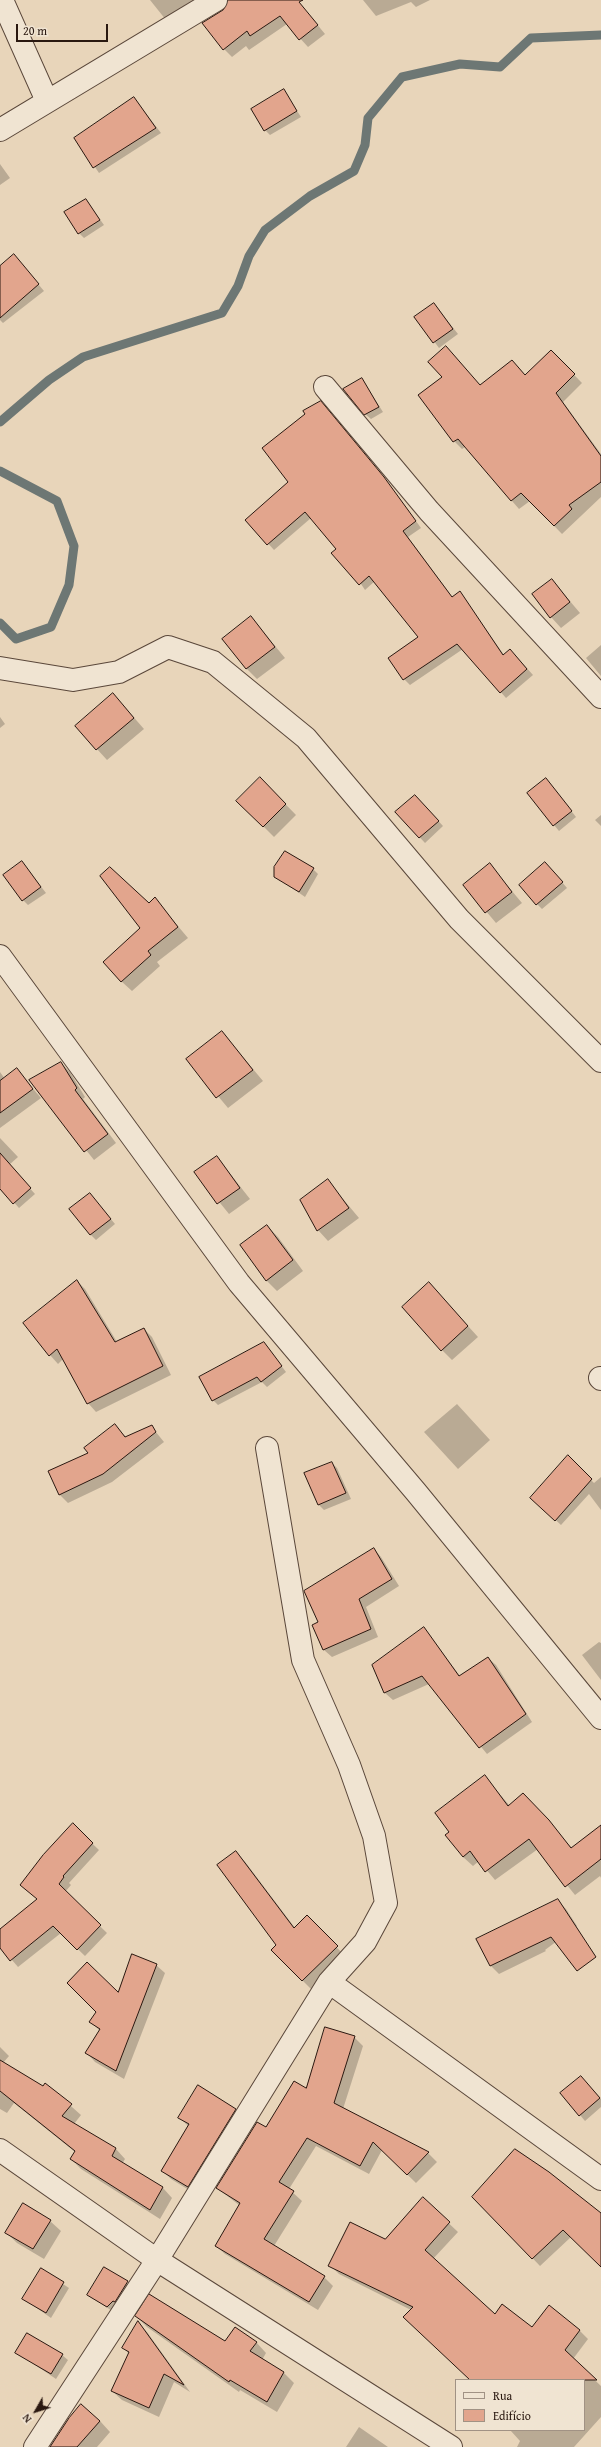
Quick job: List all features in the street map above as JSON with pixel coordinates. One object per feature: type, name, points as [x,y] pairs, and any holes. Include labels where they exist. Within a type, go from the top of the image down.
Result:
[{"type":"street","points":[[2,0],[47,101]]},
{"type":"street","points":[[0,130],[216,0]]},
{"type":"street","points":[[325,387],[429,512],[601,697]]},
{"type":"street","points":[[0,668],[73,680],[119,672],[168,647],[213,662],[306,738],[459,919],[601,1061]]},
{"type":"street","points":[[0,956],[239,1283],[421,1498],[601,1718]]},
{"type":"street","points":[[35,2447],[157,2260],[329,1982],[365,1942],[386,1903],[374,1836],[349,1765],[303,1660],[267,1448]]},
{"type":"street","points":[[329,1982],[601,2179]]},
{"type":"street","points":[[0,2150],[157,2260],[451,2447]]},
{"type":"building","points":[[228,0],[303,0],[299,2],[318,25],[299,40],[280,16],[250,36],[247,31],[223,50],[202,23],[223,10]]},
{"type":"building","points":[[284,89],[297,111],[264,131],[251,109]]},
{"type":"building","points":[[134,97],[156,128],[93,168],[74,138]]},
{"type":"building","points":[[86,199],[100,220],[78,234],[64,212]]},
{"type":"building","points":[[14,254],[39,284],[0,318],[0,266]]},
{"type":"building","points":[[434,303],[453,329],[433,343],[414,317]]},
{"type":"building","points":[[446,346],[480,385],[512,360],[525,375],[551,350],[575,374],[556,393],[601,456],[601,482],[569,505],[572,509],[554,526],[521,493],[511,501],[458,439],[453,442],[418,395],[442,377],[428,362]]},
{"type":"building","points":[[362,378],[379,407],[364,415],[343,389]]},
{"type":"building","points":[[321,401],[384,477],[416,521],[403,531],[452,597],[460,591],[503,655],[510,649],[527,669],[500,693],[457,644],[403,680],[388,658],[418,637],[369,576],[359,585],[331,553],[336,549],[305,512],[267,545],[245,520],[288,482],[262,448],[305,414],[303,411]]},
{"type":"building","points":[[552,579],[570,602],[550,618],[532,594]]},
{"type":"building","points":[[251,616],[275,647],[246,669],[222,639]]},
{"type":"building","points":[[113,693],[134,718],[96,750],[75,726]]},
{"type":"building","points":[[260,777],[286,804],[263,827],[236,801]]},
{"type":"building","points":[[546,778],[572,811],[553,826],[527,793]]},
{"type":"building","points":[[415,795],[439,821],[419,838],[395,812]]},
{"type":"building","points":[[285,851],[314,868],[299,892],[274,877],[274,867]]},
{"type":"building","points":[[22,861],[41,887],[22,901],[3,875]]},
{"type":"building","points":[[545,862],[563,882],[536,905],[519,885]]},
{"type":"building","points":[[490,863],[512,892],[485,913],[463,885]]},
{"type":"building","points":[[110,867],[149,903],[155,897],[178,927],[148,951],[151,955],[121,982],[103,962],[140,928],[100,876]]},
{"type":"building","points":[[222,1031],[253,1070],[216,1098],[186,1059]]},
{"type":"building","points":[[61,1062],[77,1088],[75,1090],[108,1134],[84,1152],[29,1080]]},
{"type":"building","points":[[17,1068],[33,1089],[0,1113],[0,1081]]},
{"type":"building","points":[[0,1153],[31,1188],[13,1204],[0,1189]]},
{"type":"building","points":[[217,1156],[240,1188],[217,1204],[194,1172]]},
{"type":"building","points":[[328,1179],[349,1208],[317,1231],[300,1200]]},
{"type":"building","points":[[90,1193],[111,1219],[90,1235],[69,1209]]},
{"type":"building","points":[[267,1225],[293,1260],[266,1281],[240,1245]]},
{"type":"building","points":[[77,1280],[115,1342],[144,1328],[163,1366],[87,1404],[57,1349],[49,1356],[23,1323]]},
{"type":"building","points":[[429,1282],[468,1326],[441,1351],[402,1307]]},
{"type":"building","points":[[264,1342],[282,1366],[261,1382],[257,1377],[212,1401],[199,1377]]},
{"type":"building","points":[[115,1424],[125,1437],[152,1425],[156,1432],[103,1474],[59,1495],[48,1471],[88,1453],[84,1448]]},
{"type":"building","points":[[568,1455],[592,1479],[555,1521],[530,1498]]},
{"type":"building","points":[[332,1462],[346,1493],[318,1505],[304,1473]]},
{"type":"building","points":[[374,1548],[392,1579],[359,1599],[371,1629],[323,1650],[312,1625],[318,1622],[304,1591]]},
{"type":"building","points":[[424,1627],[459,1676],[488,1657],[526,1714],[479,1748],[422,1676],[384,1693],[372,1665]]},
{"type":"building","points":[[485,1775],[508,1806],[523,1793],[549,1820],[571,1848],[601,1825],[601,1859],[565,1887],[529,1839],[485,1872],[470,1851],[463,1857],[445,1835],[449,1832],[435,1813]]},
{"type":"building","points":[[73,1823],[93,1843],[63,1876],[64,1877],[59,1884],[101,1925],[77,1950],[53,1926],[10,1961],[0,1948],[0,1929],[37,1899],[20,1885],[43,1855]]},
{"type":"building","points":[[236,1851],[294,1928],[307,1915],[338,1946],[302,1981],[271,1950],[276,1945],[217,1865]]},
{"type":"building","points":[[558,1899],[596,1957],[577,1971],[551,1937],[490,1966],[476,1939]]},
{"type":"building","points":[[132,1954],[157,1964],[116,2071],[85,2053],[100,2029],[89,2022],[96,2012],[67,1983],[87,1962],[118,1992]]},
{"type":"building","points":[[325,2027],[355,2036],[334,2103],[429,2152],[407,2175],[373,2142],[360,2166],[307,2138],[279,2182],[294,2191],[264,2239],[325,2276],[309,2302],[215,2246],[240,2203],[216,2188],[257,2122],[266,2127],[294,2081],[306,2088]]},
{"type":"building","points":[[0,2060],[43,2086],[45,2083],[72,2104],[62,2116],[116,2148],[112,2156],[163,2187],[150,2210],[70,2159],[75,2151],[0,2091]]},
{"type":"building","points":[[581,2076],[600,2098],[579,2116],[560,2093]]},
{"type":"building","points":[[198,2085],[236,2109],[188,2187],[161,2171],[189,2124],[178,2118]]},
{"type":"building","points":[[515,2149],[549,2172],[601,2213],[601,2267],[563,2230],[532,2259],[472,2197]]},
{"type":"building","points":[[423,2197],[450,2222],[425,2250],[495,2314],[502,2304],[532,2327],[549,2305],[580,2330],[565,2350],[597,2380],[469,2379],[403,2317],[413,2307],[328,2266],[350,2222],[385,2239]]},
{"type":"building","points":[[23,2203],[51,2220],[33,2249],[5,2233]]},
{"type":"building","points":[[104,2267],[128,2281],[115,2302],[113,2301],[107,2307],[87,2295]]},
{"type":"building","points":[[41,2268],[64,2282],[46,2313],[22,2299]]},
{"type":"building","points":[[149,2294],[225,2341],[235,2327],[257,2342],[250,2351],[284,2372],[267,2402],[230,2380],[229,2382],[135,2316]]},
{"type":"building","points":[[138,2321],[184,2385],[164,2374],[149,2408],[111,2391],[129,2352],[122,2348]]},
{"type":"building","points":[[27,2333],[63,2354],[51,2374],[15,2353]]},
{"type":"building","points":[[81,2404],[100,2421],[77,2447],[50,2447],[69,2418]]},
{"type":"waterway","points":[[0,422],[49,380],[83,357],[222,313],[238,286],[249,256],[265,230],[310,196],[354,171],[365,145],[368,118],[402,77],[460,64],[500,67],[531,38],[601,35]]},
{"type":"waterway","points":[[0,471],[57,501],[74,546],[69,585],[51,627],[16,639],[0,623]]}]
